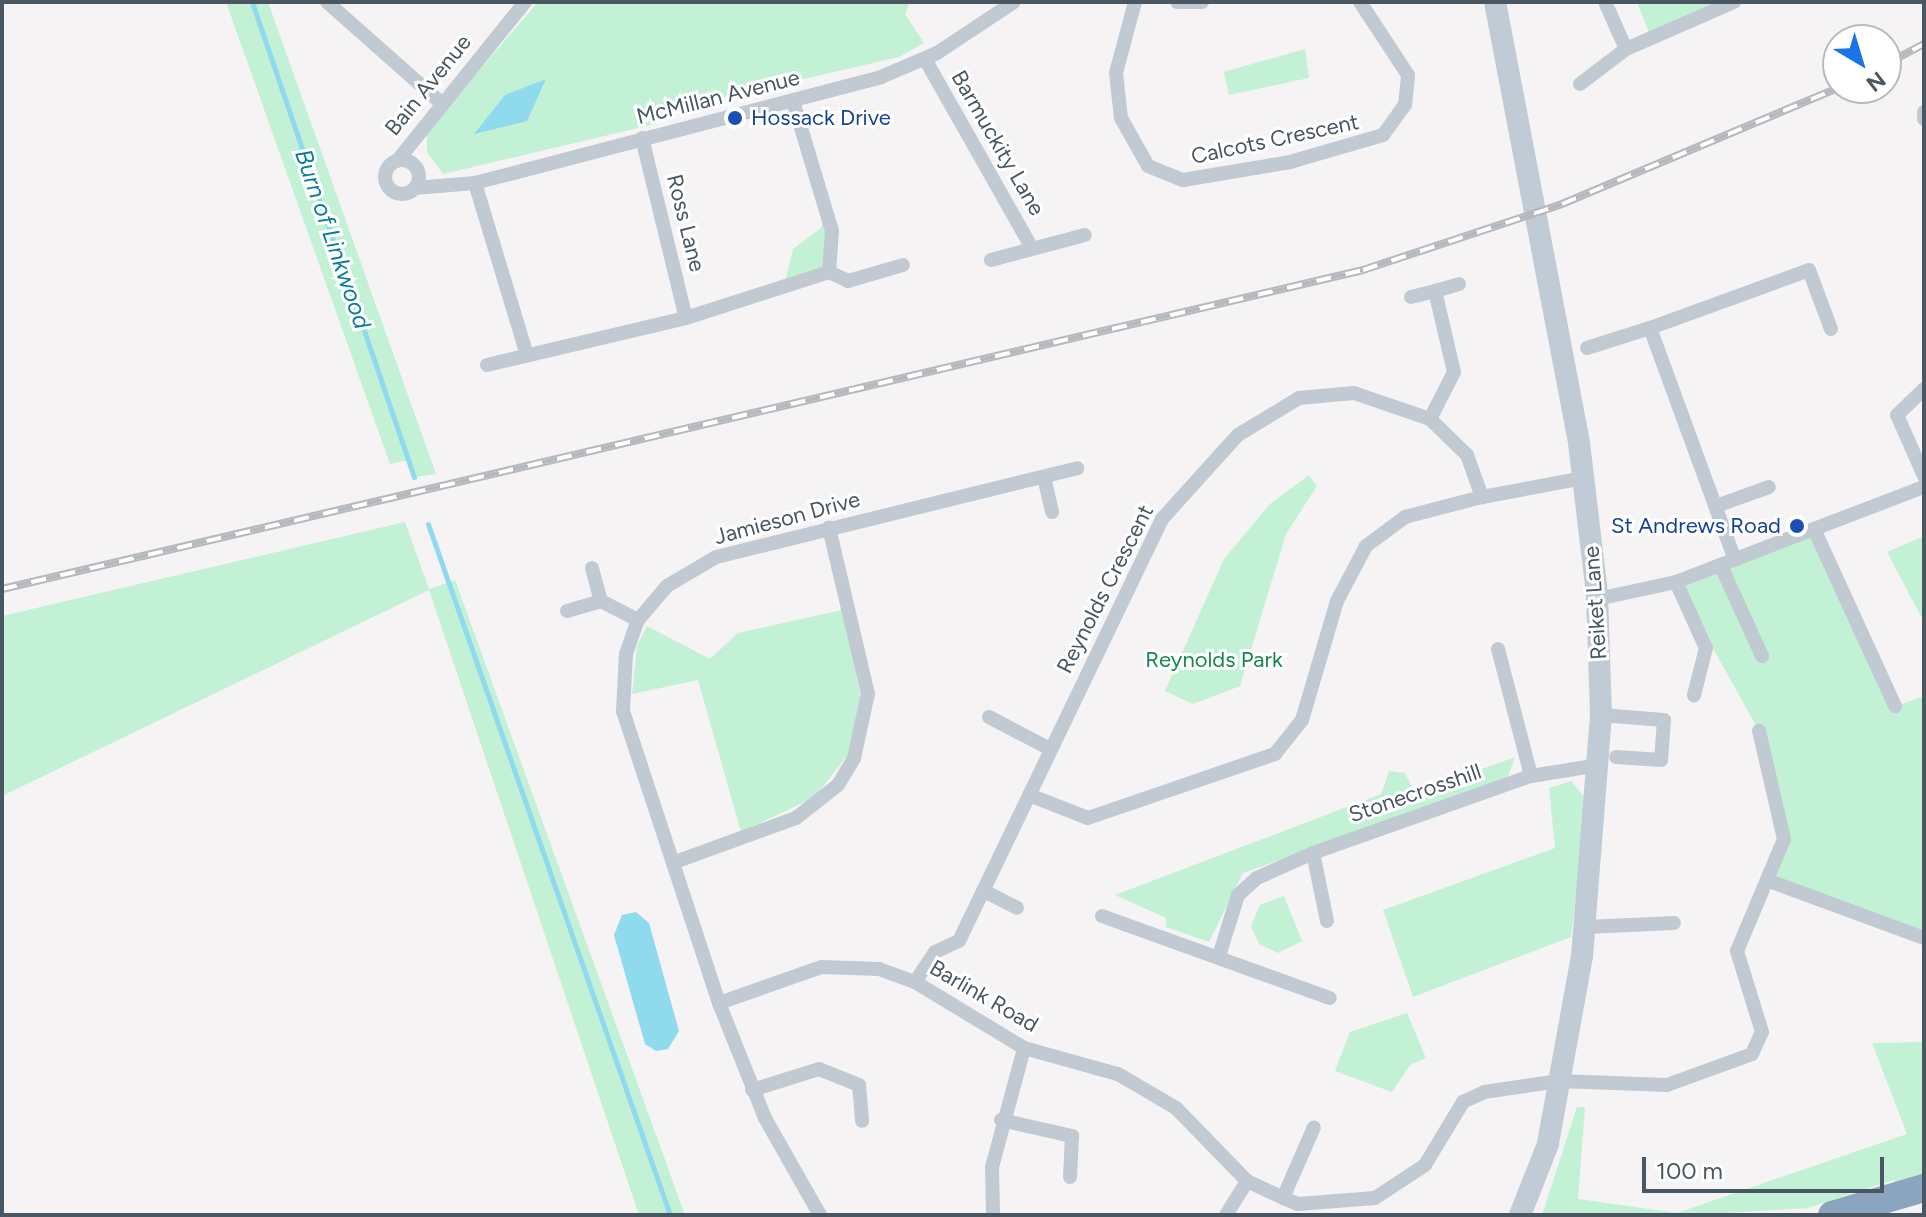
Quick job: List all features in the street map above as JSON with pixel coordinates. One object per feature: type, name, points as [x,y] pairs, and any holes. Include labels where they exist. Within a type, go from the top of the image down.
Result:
[{"type":"highway","points":[[1832,1215],[1924,1188]]},
{"type":"street","points":[[327,2],[439,101]]},
{"type":"street","name":"Bain Avenue","points":[[398,160],[439,101],[525,2]]},
{"type":"street","name":"McMillan Avenue","points":[[415,188],[475,183],[793,101],[925,59],[1014,2]]},
{"type":"street","name":"Calcots Crescent","points":[[1135,2],[1116,73],[1121,118],[1148,166],[1183,180],[1351,148],[1388,131],[1405,105],[1408,75],[1360,2]]},
{"type":"street","points":[[1177,2],[1202,2]]},
{"type":"street","name":"Reiket Lane","points":[[1495,2],[1551,279],[1584,478],[1597,599],[1601,715],[1608,761],[1586,927],[1548,1144],[1524,1211]]},
{"type":"street","points":[[1605,2],[1626,49]]},
{"type":"street","points":[[1580,84],[1626,49],[1734,2]]},
{"type":"street","name":"Barmuckity Lane","points":[[925,59],[1032,248]]},
{"type":"street","points":[[793,101],[826,209],[834,253],[829,272]]},
{"type":"street","points":[[1924,112],[1924,119]]},
{"type":"street","name":"Ross Lane","points":[[642,138],[686,318]]},
{"type":"street","points":[[398,160],[417,168],[415,188],[399,194],[389,188],[385,172],[398,160]]},
{"type":"street","points":[[475,183],[527,355]]},
{"type":"street","name":"Barmuckity Lane","points":[[991,260],[1085,235]]},
{"type":"street","points":[[487,365],[686,318],[774,294],[829,272],[848,281],[903,265]]},
{"type":"street","points":[[1587,348],[1809,270],[1831,329]]},
{"type":"street","points":[[1411,297],[1459,284]]},
{"type":"street","points":[[1430,419],[1454,372],[1435,291]]},
{"type":"street","points":[[1650,328],[1716,506],[1728,563],[1762,656]]},
{"type":"street","points":[[1924,389],[1897,415],[1924,476]]},
{"type":"street","name":"Reynolds Crescent","points":[[915,982],[935,952],[959,941],[1162,519],[1227,445],[1272,412],[1324,393],[1384,398],[1430,419],[1467,455],[1482,497]]},
{"type":"street","name":"Jamieson Drive","points":[[820,1215],[752,1090],[719,1003],[623,711],[620,681],[638,620],[667,586],[716,557],[1077,468]]},
{"type":"street","points":[[1044,477],[1052,512]]},
{"type":"street","points":[[1029,795],[1088,818],[1275,754],[1302,720],[1337,601],[1366,546],[1405,517],[1482,497],[1584,478]]},
{"type":"street","points":[[1716,506],[1769,487]]},
{"type":"street","points":[[1597,599],[1676,582],[1924,487]]},
{"type":"street","points":[[675,862],[796,818],[838,785],[854,758],[868,692],[829,528]]},
{"type":"street","points":[[1814,529],[1895,706]]},
{"type":"street","points":[[592,568],[601,601]]},
{"type":"street","points":[[1676,582],[1706,648],[1694,695]]},
{"type":"street","points":[[567,611],[601,601],[638,620]]},
{"type":"street","points":[[1498,649],[1531,776]]},
{"type":"street","name":"Stonecrosshill","points":[[1219,956],[1238,895],[1313,853],[1531,776],[1608,761],[1661,760],[1664,720],[1601,715]]},
{"type":"street","points":[[989,717],[1050,749]]},
{"type":"street","name":"Barlink Road","points":[[719,1003],[822,967],[879,969],[915,982],[1024,1048],[1118,1074],[1176,1108],[1247,1181],[1283,1198],[1295,1210],[1375,1198],[1425,1165],[1463,1102],[1513,1085],[1559,1081],[1667,1085],[1752,1054],[1762,1032],[1737,951],[1782,859],[1783,815],[1759,731]]},
{"type":"street","points":[[1313,853],[1327,921]]},
{"type":"street","points":[[1769,881],[1924,938]]},
{"type":"street","points":[[984,891],[1017,908]]},
{"type":"street","points":[[1102,916],[1330,998]]},
{"type":"street","points":[[1586,927],[1674,923]]},
{"type":"street","points":[[993,1215],[989,1195],[1001,1120],[1024,1048]]},
{"type":"street","points":[[752,1090],[819,1069],[859,1085],[862,1121]]},
{"type":"street","points":[[1001,1120],[1072,1136],[1070,1177]]},
{"type":"street","points":[[1283,1198],[1314,1127]]},
{"type":"street","points":[[1226,1215],[1247,1181]]},
{"type":"green space","points":[[226,2],[268,2],[436,474],[414,477],[408,460],[390,464]]},
{"type":"green space","points":[[538,2],[910,2],[905,14],[924,43],[899,57],[704,102],[651,125],[443,174],[427,152],[427,131]]},
{"type":"green space","points":[[1637,2],[1734,2],[1651,38]]},
{"type":"green space","points":[[1305,49],[1309,78],[1229,95],[1224,72]]},
{"type":"green space","points":[[826,209],[834,263],[785,282],[793,249],[821,228]]},
{"type":"green space","name":"Reynolds Park","points":[[1309,475],[1317,486],[1286,534],[1240,686],[1193,704],[1165,691],[1224,559],[1270,504]]},
{"type":"green space","points":[[405,522],[429,589],[455,580],[685,1215],[639,1215],[429,590],[2,796],[2,616]]},
{"type":"green space","points":[[1814,529],[1896,706],[1924,696],[1924,938],[1769,881],[1782,859],[1759,731],[1676,582]]},
{"type":"green space","points":[[1924,536],[1924,622],[1887,552]]},
{"type":"green space","points":[[842,610],[862,702],[849,753],[815,797],[741,832],[698,680],[632,694],[637,646],[647,626],[710,659],[738,633]]},
{"type":"green space","points":[[1515,757],[1507,780],[1243,873],[1209,942],[1166,927],[1166,918],[1115,895],[1381,794],[1389,771],[1405,773],[1415,793]]},
{"type":"green space","points":[[1571,781],[1587,800],[1571,937],[1413,997],[1383,910],[1555,848],[1549,788]]},
{"type":"green space","points":[[1284,896],[1302,941],[1278,953],[1259,944],[1251,926],[1260,905]]},
{"type":"green space","points":[[1407,1013],[1426,1058],[1410,1065],[1392,1092],[1335,1071],[1350,1032]]},
{"type":"green space","points":[[1924,1042],[1924,1180],[1897,1189],[1894,1180],[1808,1208],[1696,1215],[1542,1215],[1577,1107],[1585,1107],[1578,1199],[1677,1213],[1907,1134],[1872,1043]]},
{"type":"water","points":[[546,79],[527,121],[474,134],[505,95]]},
{"type":"water","points":[[636,912],[649,923],[679,1031],[668,1049],[656,1051],[645,1044],[614,935],[622,915]]},
{"type":"waterway","name":"Burn of Linkwood","points":[[252,2],[414,477]]},
{"type":"waterway","points":[[428,524],[670,1215]]},
{"type":"railway","points":[[1902,56],[1924,44]]},
{"type":"railway","points":[[2,589],[1363,270],[1562,204],[1822,95]]},
{"type":"place","name":"Hossack Drive","points":[[735,118]]},
{"type":"place","name":"St Andrews Road","points":[[1797,526]]}]
